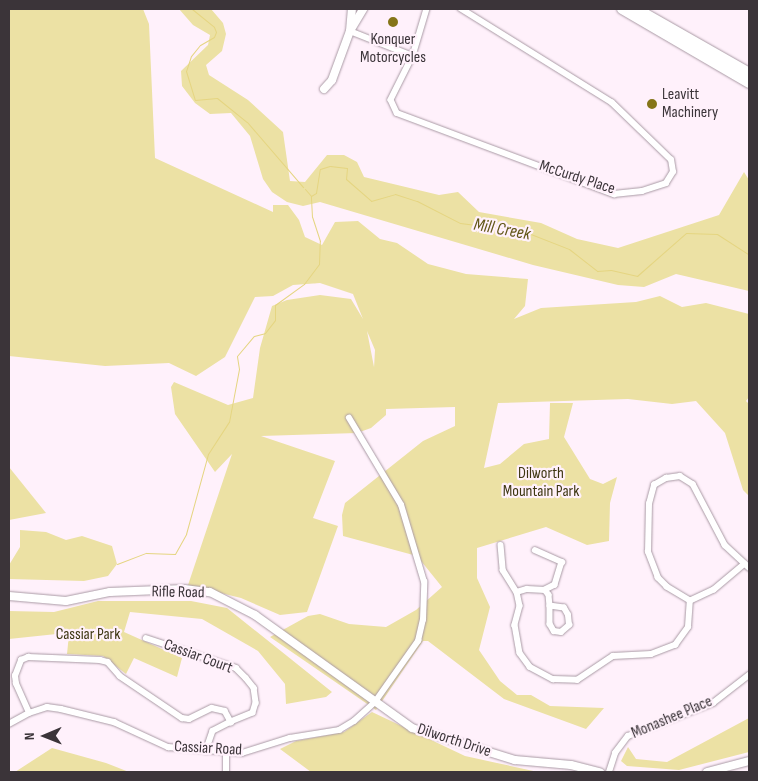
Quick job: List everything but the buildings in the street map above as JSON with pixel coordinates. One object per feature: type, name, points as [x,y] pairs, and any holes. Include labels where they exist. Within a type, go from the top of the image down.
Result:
[{"type":"highway","points":[[622,9],[749,83]]},
{"type":"highway","points":[[637,9],[749,73]]},
{"type":"street","points":[[324,89],[332,80],[350,31],[352,9]]},
{"type":"street","points":[[350,31],[361,18],[363,9]]},
{"type":"street","name":"McCurdy Place","points":[[427,9],[413,56],[391,100],[394,111],[400,116],[614,194],[642,191],[666,183],[673,172],[671,160],[612,103],[461,9]]},
{"type":"street","points":[[350,31],[413,56]]},
{"type":"street","name":"Cassiar Road","points":[[9,724],[29,713],[47,707],[114,722],[168,747],[242,753],[290,738],[339,730],[354,722],[375,702],[418,641],[423,620],[424,582],[401,505],[349,418]]},
{"type":"street","points":[[680,476],[693,484],[725,546],[747,565],[714,590],[690,601],[680,598],[658,578],[648,552],[649,504],[654,485],[666,478],[680,476]]},
{"type":"street","points":[[500,545],[503,570],[518,592],[520,606],[516,641],[520,653],[540,674],[568,682],[577,680],[613,656],[651,654],[675,645],[688,626],[690,601]]},
{"type":"street","points":[[518,592],[527,589],[545,590],[555,585],[562,562],[535,550]]},
{"type":"street","name":"Rifle Road","points":[[9,596],[66,601],[110,592],[184,589],[210,592],[255,615],[375,702]]},
{"type":"street","points":[[545,590],[549,595],[550,624],[554,631],[561,632],[569,625],[568,615],[564,608],[550,606]]},
{"type":"street","name":"Cassiar Court","points":[[146,638],[236,668],[254,688],[256,702],[253,713],[232,722]]},
{"type":"street","points":[[29,713],[16,684],[15,676],[21,660],[28,657],[100,660],[108,662],[120,676],[182,718],[189,719],[219,707],[232,722],[213,731],[206,751]]},
{"type":"street","name":"Monashee Place","points":[[609,772],[615,753],[628,736],[713,703],[749,674]]},
{"type":"street","name":"Dilworth Drive","points":[[375,702],[412,728],[445,740],[515,760],[571,765],[600,772]]},
{"type":"street","points":[[226,753],[226,772]]},
{"type":"street","points":[[707,772],[749,761]]},
{"type":"green space","name":"Dilworth Mountain Park","points":[[9,9],[143,9],[149,24],[155,158],[273,212],[273,205],[288,205],[299,220],[305,237],[322,245],[335,222],[358,221],[380,239],[397,243],[428,264],[466,274],[528,279],[525,306],[514,319],[541,308],[636,302],[660,296],[682,307],[706,303],[749,314],[749,397],[746,401],[749,404],[749,496],[743,490],[725,433],[696,401],[672,404],[628,399],[498,403],[484,468],[500,464],[524,444],[549,439],[550,403],[573,403],[564,437],[590,479],[603,484],[617,477],[610,503],[609,541],[587,545],[546,527],[477,548],[477,578],[490,607],[479,650],[500,681],[517,695],[531,695],[550,706],[604,708],[586,729],[504,699],[428,641],[423,641],[376,710],[270,637],[308,616],[320,614],[349,624],[386,627],[416,610],[442,587],[417,556],[343,536],[342,515],[345,503],[423,441],[455,426],[455,407],[386,409],[386,415],[371,428],[357,433],[261,436],[335,461],[313,518],[338,526],[307,612],[280,615],[241,598],[188,585],[232,454],[215,472],[175,414],[171,387],[174,382],[228,405],[253,398],[260,348],[272,306],[287,300],[320,295],[351,299],[363,319],[353,294],[320,283],[293,285],[273,296],[255,297],[225,357],[196,376],[169,363],[105,366],[9,356]],"holes":[[[367,331],[375,350],[374,368]]]},
{"type":"green space","points":[[179,9],[211,9],[223,23],[226,34],[222,51],[206,65],[209,75],[248,100],[283,132],[290,181],[305,182],[327,155],[344,155],[357,162],[364,177],[439,195],[458,192],[479,212],[541,223],[577,239],[618,248],[719,215],[744,172],[749,180],[749,291],[676,274],[644,287],[618,285],[533,265],[320,202],[303,206],[287,202],[272,192],[263,179],[250,136],[231,113],[210,114],[195,103],[182,86],[181,71],[208,45],[210,35],[193,25]]},
{"type":"green space","points":[[9,467],[46,513],[9,520]]},
{"type":"green space","points":[[20,530],[46,532],[66,540],[82,536],[112,546],[117,564],[108,576],[84,581],[9,579],[9,565],[20,547]]},
{"type":"green space","name":"Cassiar Park","points":[[98,601],[191,601],[227,608],[332,692],[326,697],[286,704],[285,684],[258,651],[202,619],[130,612],[124,632],[182,658],[177,677],[134,658],[126,674],[103,656],[67,654],[69,634],[66,633],[9,639],[9,611],[54,612]]},
{"type":"green space","points":[[372,712],[465,756],[538,772],[311,772],[280,749],[296,741],[344,732]]},
{"type":"green space","points":[[749,718],[749,752],[679,770],[627,766],[621,761],[628,747],[636,759],[667,762]]},
{"type":"green space","points":[[52,748],[106,763],[129,772],[15,772]]},
{"type":"waterway","name":"Mill Creek","points":[[192,9],[214,27],[216,32],[214,37],[200,45],[191,56],[186,71],[195,100],[217,98],[247,122],[303,187]]},
{"type":"waterway","name":"Mill Creek","points":[[305,189],[311,196],[316,193],[320,169],[330,166],[347,168],[346,179],[371,201],[395,194],[417,201],[460,223],[523,231],[569,249],[597,271],[611,270],[637,276],[686,233],[717,234],[749,255]]},
{"type":"waterway","points":[[117,564],[146,553],[175,554],[186,534],[208,454],[229,422],[239,369],[237,356],[254,336],[265,333],[275,320],[275,305],[304,284],[319,264],[320,241],[312,217],[311,196]]},
{"type":"place","name":"Konquer Motorcycles","points":[[393,22]]},
{"type":"place","name":"Leavitt Machinery","points":[[652,104]]}]
